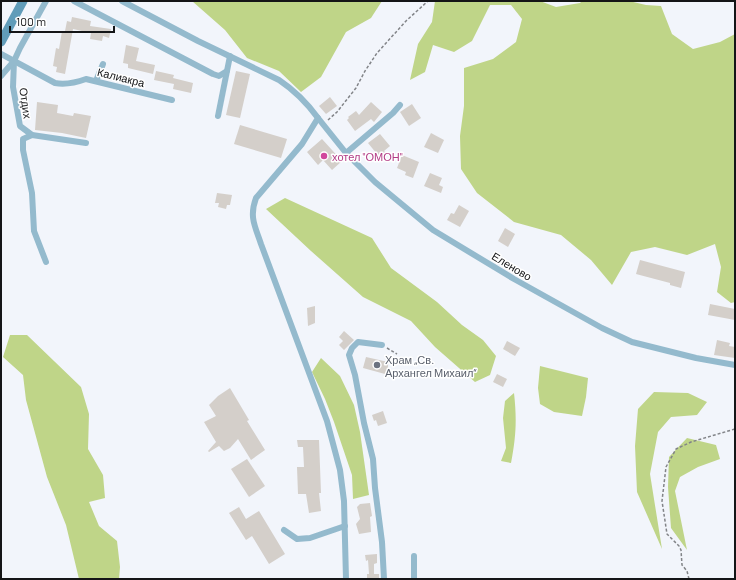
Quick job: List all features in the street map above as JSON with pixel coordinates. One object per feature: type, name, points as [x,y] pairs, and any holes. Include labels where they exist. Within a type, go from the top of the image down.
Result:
[{"type":"street","points":[[1,42],[23,1]]},
{"type":"street","points":[[1,76],[14,61],[46,1]]},
{"type":"street","points":[[74,1],[213,74],[219,76],[227,71]]},
{"type":"street","name":"Еленово","points":[[122,1],[287,85],[308,104],[346,153],[375,182],[433,230],[514,279],[602,328],[632,342],[696,358],[735,365]]},
{"type":"street","name":"Калиакра","points":[[1,54],[63,85],[86,79],[172,100]]},
{"type":"street","points":[[218,116],[230,56]]},
{"type":"street","name":"Отдих","points":[[14,61],[13,87],[20,126],[32,135]]},
{"type":"street","points":[[96,81],[103,64]]},
{"type":"street","points":[[346,153],[393,113],[400,105]]},
{"type":"street","points":[[318,118],[302,144],[256,198],[252,209],[253,219],[260,244],[326,420],[340,470],[344,501],[346,579]]},
{"type":"street","points":[[46,262],[34,231],[32,193],[23,150],[24,139],[32,135],[86,143]]},
{"type":"street","points":[[382,345],[358,342],[352,348],[349,355],[355,375],[364,423],[373,459],[382,542],[384,579]]},
{"type":"street","points":[[284,530],[297,539],[310,538],[345,526]]},
{"type":"street","points":[[414,556],[414,579]]},
{"type":"path","points":[[323,125],[337,112],[356,88],[377,53],[406,21],[428,1]]},
{"type":"path","points":[[382,345],[397,354]]},
{"type":"path","points":[[689,579],[687,571],[682,565],[681,550],[667,534],[662,501],[666,467],[676,449],[691,442],[735,429]]},
{"type":"green space","points":[[192,1],[382,1],[371,18],[346,32],[321,77],[301,92],[279,71],[247,58],[225,30]]},
{"type":"green space","points":[[435,1],[540,1],[556,7],[580,3],[582,1],[629,1],[646,5],[661,6],[672,34],[693,49],[720,42],[735,34],[735,302],[731,303],[717,292],[721,267],[715,244],[687,255],[655,247],[631,252],[612,285],[591,260],[561,235],[514,222],[477,193],[461,169],[460,136],[464,106],[464,68],[493,59],[516,42],[522,19],[511,5],[490,5],[472,41],[454,52],[433,45],[425,72],[410,80],[418,44],[432,22]]},
{"type":"green space","points":[[285,198],[372,238],[391,268],[437,302],[462,325],[483,340],[496,356],[490,375],[475,382],[435,347],[411,321],[363,297],[266,209]]},
{"type":"green space","points":[[10,335],[27,335],[81,387],[89,414],[88,449],[103,475],[105,498],[89,502],[99,526],[117,541],[120,567],[119,579],[79,579],[66,525],[47,477],[26,400],[23,375],[3,357]]},
{"type":"green space","points":[[321,358],[340,376],[354,405],[360,432],[369,495],[353,499],[352,475],[334,422],[312,372]]},
{"type":"green space","points":[[540,366],[588,378],[582,416],[554,412],[540,404],[538,388]]},
{"type":"green space","points":[[654,392],[688,393],[707,402],[697,415],[671,417],[658,432],[650,474],[662,549],[637,492],[635,446],[638,409]]},
{"type":"green space","points":[[514,393],[516,428],[511,463],[501,461],[506,448],[503,418],[505,401]]},
{"type":"green space","points":[[687,438],[716,445],[720,459],[698,467],[680,477],[675,491],[687,550],[671,528],[668,487],[669,457]]},
{"type":"building","points":[[72,17],[91,21],[90,26],[111,29],[109,38],[103,36],[102,41],[90,39],[91,33],[73,29],[65,74],[56,72],[57,67],[53,66],[56,48],[59,49],[62,31],[65,31],[67,21],[71,22]]},
{"type":"building","points":[[126,45],[139,48],[136,61],[155,65],[153,74],[128,68],[128,64],[123,63]]},
{"type":"building","points":[[156,71],[174,75],[173,78],[193,83],[191,93],[173,89],[174,84],[154,80]]},
{"type":"building","points":[[236,71],[250,74],[240,118],[226,115]]},
{"type":"building","points":[[330,97],[337,106],[326,114],[319,106]]},
{"type":"building","points":[[37,102],[58,105],[57,113],[73,116],[74,113],[91,116],[86,138],[62,133],[35,130]]},
{"type":"building","points":[[371,102],[382,112],[374,122],[371,119],[355,131],[347,120],[349,118],[348,117],[356,111],[359,115]]},
{"type":"building","points":[[412,104],[421,118],[409,126],[400,112]]},
{"type":"building","points":[[240,125],[287,139],[281,158],[234,144]]},
{"type":"building","points":[[431,133],[444,140],[438,153],[424,147]]},
{"type":"building","points":[[380,134],[390,146],[384,151],[387,154],[381,159],[368,143]]},
{"type":"building","name":"хотел \"ОМОН\"","points":[[322,139],[342,161],[332,170],[323,160],[318,165],[307,152]]},
{"type":"building","points":[[402,155],[419,162],[413,178],[405,175],[406,172],[397,168]]},
{"type":"building","points":[[430,173],[442,178],[439,185],[443,187],[441,193],[424,186]]},
{"type":"building","points":[[217,193],[232,195],[230,205],[227,205],[226,209],[218,207],[219,203],[215,203]]},
{"type":"building","points":[[459,205],[469,211],[460,227],[447,220],[451,213],[454,214]]},
{"type":"building","points":[[505,228],[515,234],[508,247],[498,241]]},
{"type":"building","points":[[640,260],[685,272],[681,288],[670,285],[670,283],[636,274]]},
{"type":"building","points":[[710,304],[735,309],[735,320],[708,315]]},
{"type":"building","points":[[315,306],[315,323],[308,326],[307,308]]},
{"type":"building","points":[[344,331],[354,340],[344,350],[339,345],[343,341],[339,337]]},
{"type":"building","points":[[717,340],[730,343],[729,346],[735,347],[735,358],[714,355]]},
{"type":"building","points":[[507,341],[520,348],[515,356],[503,349]]},
{"type":"building","points":[[366,357],[388,362],[388,370],[385,374],[363,368]]},
{"type":"building","points":[[497,374],[507,379],[503,387],[493,382]]},
{"type":"building","points":[[230,388],[249,420],[247,421],[265,450],[251,460],[238,439],[230,448],[224,451],[219,446],[209,452],[208,451],[216,442],[204,422],[216,416],[209,405],[218,396]]},
{"type":"building","points":[[383,411],[387,423],[378,426],[372,415]]},
{"type":"building","points":[[297,440],[319,440],[321,493],[319,493],[321,511],[309,513],[306,494],[298,494],[297,467],[304,467],[303,447],[298,447]]},
{"type":"building","points":[[247,459],[265,486],[249,497],[231,469]]},
{"type":"building","points":[[370,503],[372,516],[370,517],[371,532],[359,534],[356,524],[360,519],[357,507],[360,504]]},
{"type":"building","points":[[239,507],[246,519],[259,511],[285,554],[269,564],[252,536],[246,540],[229,513]]},
{"type":"building","points":[[377,554],[377,563],[374,564],[374,574],[379,574],[379,579],[367,579],[367,574],[369,574],[368,560],[366,561],[365,555]]},
{"type":"place","name":"хотел \"ОМОН\"","points":[[324,156]]},
{"type":"place","name":"Храм „Св. Архангел Михаил“","points":[[377,365]]}]
